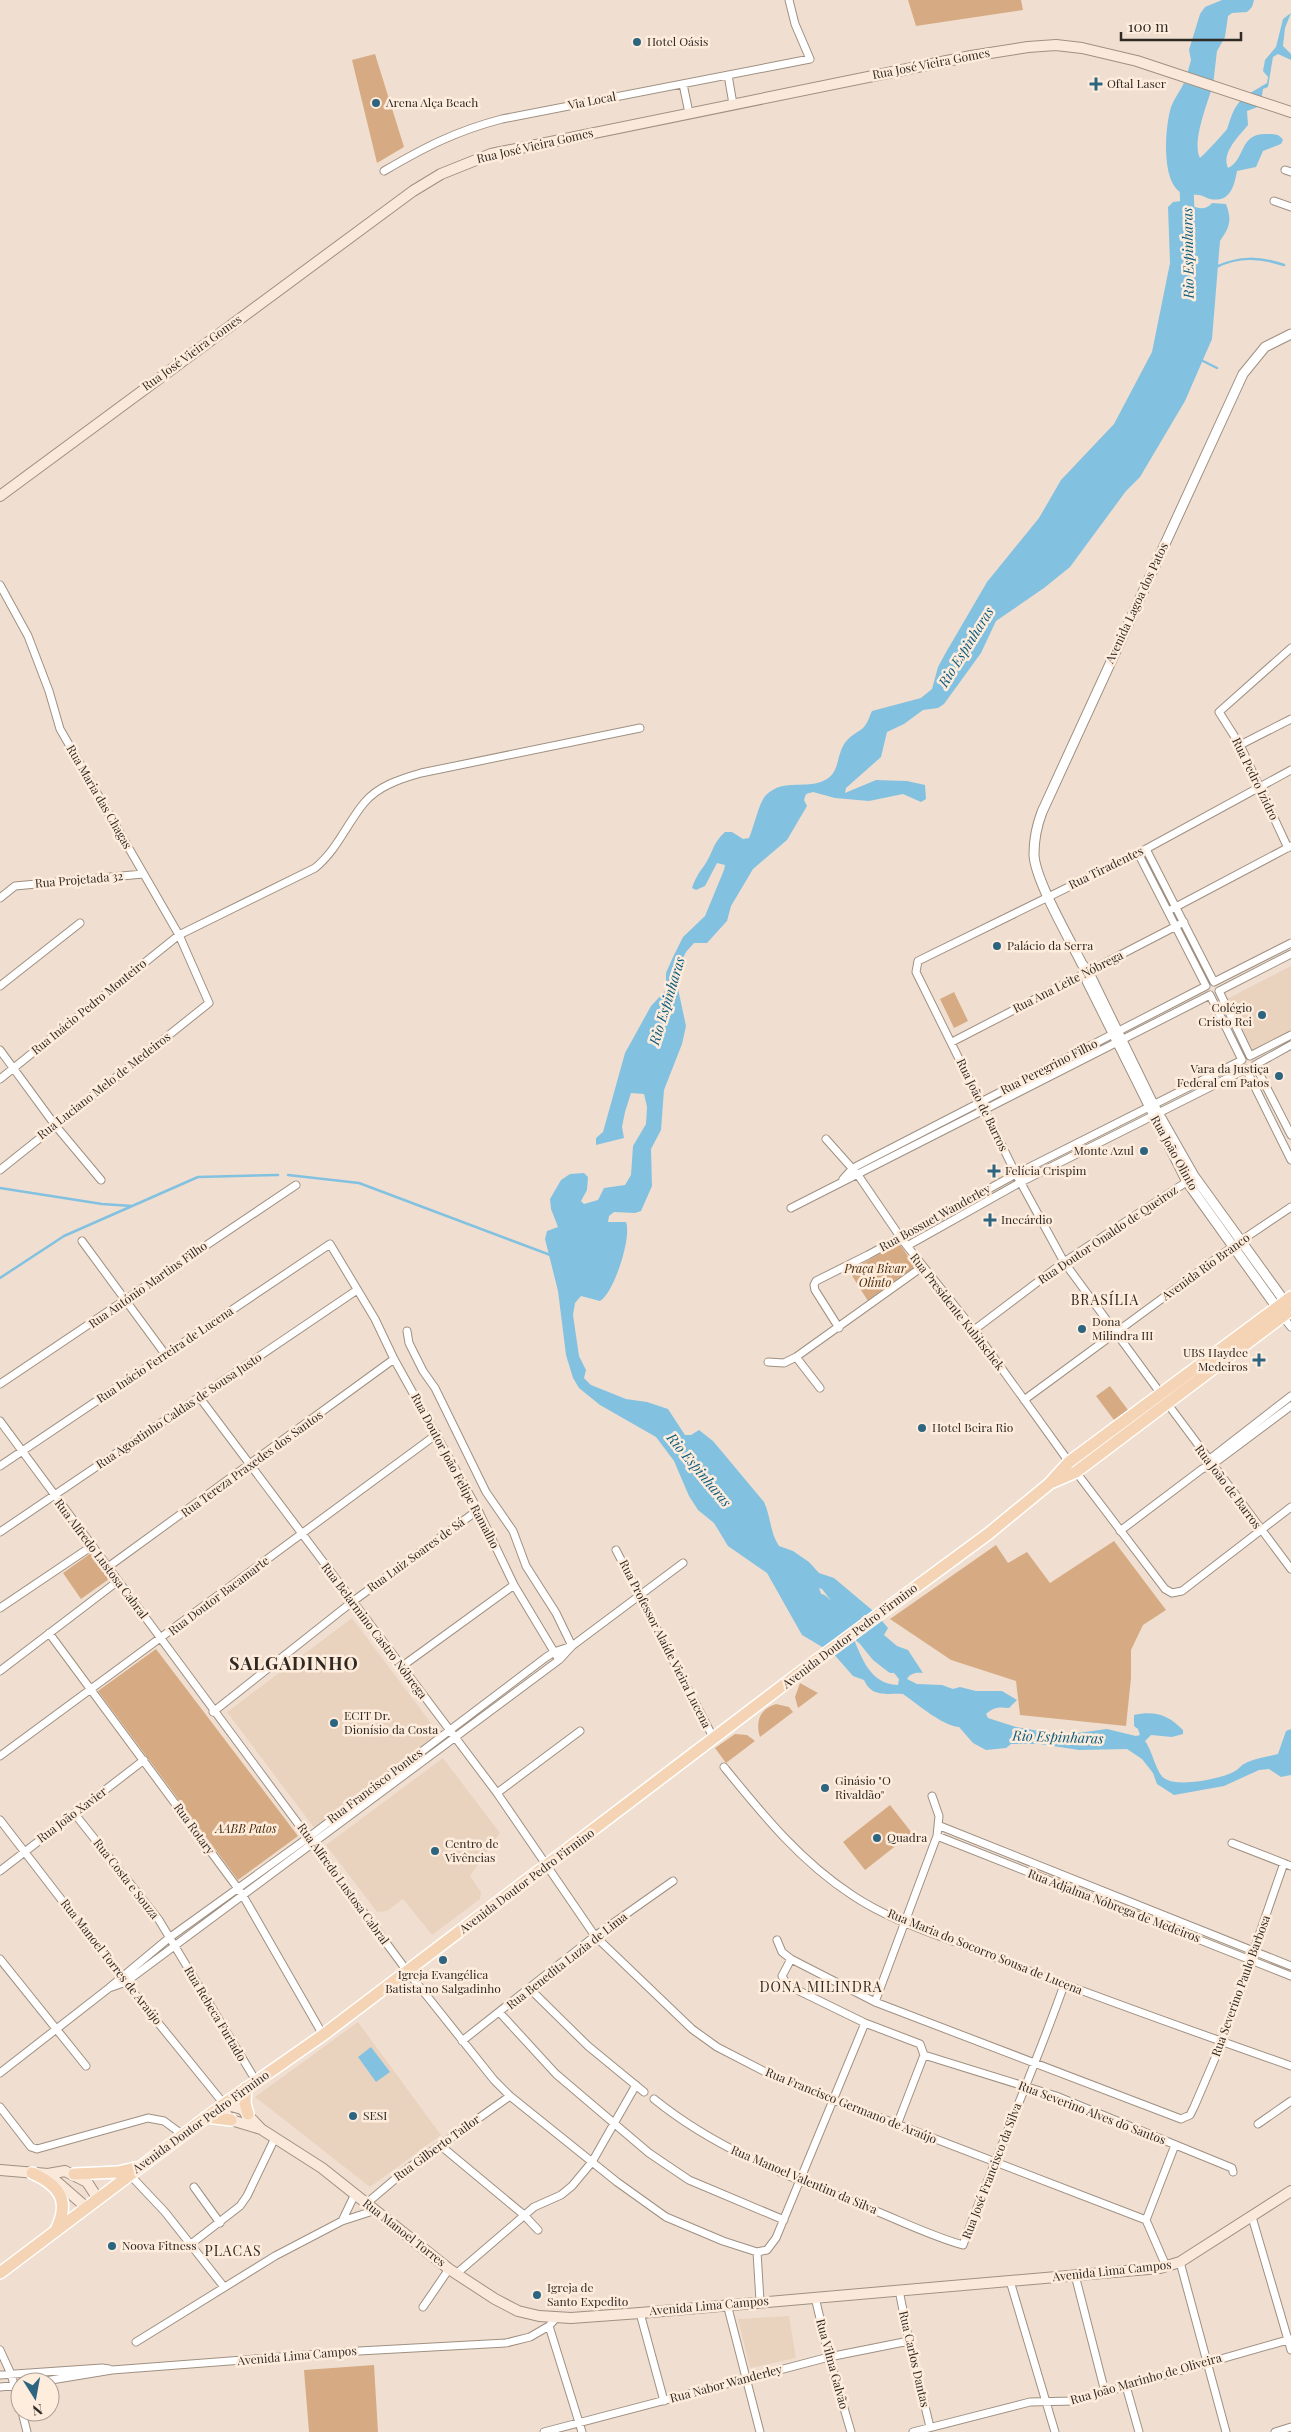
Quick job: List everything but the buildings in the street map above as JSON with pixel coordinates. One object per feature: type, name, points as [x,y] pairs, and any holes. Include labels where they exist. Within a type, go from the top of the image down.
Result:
[{"type":"main road","name":"Rua José Vieira Gomes","points":[[0,496],[413,191],[441,174],[491,154],[689,112],[972,56],[1028,47],[1056,45],[1082,48],[1138,61],[1291,112]]},
{"type":"main road","name":"Avenida Doutor Pedro Firmino","points":[[0,2273],[206,2117],[323,2035],[797,1675],[988,1534],[1050,1484],[1069,1462],[1164,1399],[1287,1308]]},
{"type":"main road","name":"Avenida Doutor Pedro Firmino","points":[[1050,1484],[1076,1472],[1164,1399]]},
{"type":"main road","points":[[248,2114],[245,2103],[251,2085]]},
{"type":"main road","points":[[224,2104],[226,2114],[231,2120]]},
{"type":"main road","name":"Rua Manoel Torres","points":[[224,2104],[237,2106],[248,2114],[261,2129]]},
{"type":"main road","points":[[206,2117],[231,2120]]},
{"type":"main road","name":"Rua Manoel Torres","points":[[231,2120],[261,2129],[322,2168],[453,2272],[495,2300],[518,2311],[539,2316],[553,2322]]},
{"type":"main road","points":[[0,2170],[48,2174],[65,2172],[74,2174],[118,2172],[142,2166]]},
{"type":"main road","points":[[32,2173],[50,2181],[60,2197],[61,2220],[54,2232]]},
{"type":"main road","points":[[48,2174],[87,2208]]},
{"type":"main road","points":[[74,2174],[88,2182],[98,2199]]},
{"type":"main road","name":"Avenida Lima Campos","points":[[553,2322],[727,2304],[1166,2266],[1180,2262],[1289,2192]]},
{"type":"street","name":"Via Local","points":[[384,171],[433,142],[477,126],[810,60],[795,24],[789,0]]},
{"type":"street","points":[[728,75],[733,104]]},
{"type":"street","points":[[683,84],[689,112]]},
{"type":"street","points":[[1274,201],[1291,207]]},
{"type":"street","name":"Avenida Lagoa dos Patos","points":[[1048,896],[1035,864],[1034,854],[1037,824],[1042,812],[1243,374],[1265,347],[1291,334]]},
{"type":"street","name":"Rua Maria das Chagas","points":[[0,585],[28,636],[49,691],[60,729],[179,935],[210,1003]]},
{"type":"street","name":"Rua Pedro Izidro","points":[[1289,847],[1258,787],[1240,745],[1219,712],[1291,648]]},
{"type":"street","points":[[1240,745],[1291,719]]},
{"type":"street","name":"Rua Inácio Pedro Monteiro","points":[[0,1079],[179,935],[315,868],[333,851],[364,802],[392,782],[421,773],[640,728]]},
{"type":"street","name":"Rua Tiradentes","points":[[918,960],[1146,849],[1291,770]]},
{"type":"street","points":[[1168,911],[1289,847]]},
{"type":"street","points":[[1146,849],[1184,922],[1212,989],[1248,1062],[1291,1160]]},
{"type":"street","points":[[1138,853],[1176,927],[1212,989]]},
{"type":"street","name":"Rua Projetada 32","points":[[0,898],[15,886],[143,874]]},
{"type":"street","name":"Rua João Olinto","points":[[1048,896],[1153,1109],[1191,1179],[1236,1244],[1287,1308],[1291,1327]]},
{"type":"street","name":"Rua Ana Leite Nóbrega","points":[[952,1042],[1084,970],[1184,922]]},
{"type":"street","points":[[0,986],[80,923]]},
{"type":"street","name":"Rua Peregrino Filho","points":[[1212,989],[1291,943]]},
{"type":"street","name":"Rua Peregrino Filho","points":[[843,1180],[852,1168],[981,1102],[1118,1037],[1212,989],[1291,954]]},
{"type":"street","name":"Rua João de Barros","points":[[918,960],[916,972],[1016,1174],[1064,1262],[1260,1530],[1291,1569]]},
{"type":"street","name":"Rua Luciano Melo de Medeiros","points":[[0,1170],[210,1003]]},
{"type":"street","name":"Rua Bossuet Wanderley","points":[[1248,1062],[1291,1035]]},
{"type":"street","name":"Rua Peregrino Filho","points":[[791,1208],[843,1180],[858,1175],[985,1110],[1118,1037]]},
{"type":"street","name":"Rua Bossuet Wanderley","points":[[839,1328],[816,1290],[814,1285],[816,1281],[1016,1174],[1248,1062],[1291,1045]]},
{"type":"street","points":[[0,1050],[55,1125],[101,1180]]},
{"type":"street","points":[[1248,1062],[1291,1135]]},
{"type":"street","name":"Rua Bossuet Wanderley","points":[[907,1246],[1153,1109]]},
{"type":"street","name":"Rua Presidente Kubitschek","points":[[826,1139],[858,1175],[922,1267],[974,1330],[1069,1462]]},
{"type":"street","name":"Rua Doutor Onaldo de Queiroz","points":[[974,1330],[1064,1262],[1191,1179]]},
{"type":"street","name":"Rua António Martins Filho","points":[[0,1384],[126,1302],[178,1263],[296,1185]]},
{"type":"street","name":"Avenida Rio Branco","points":[[1024,1400],[1236,1244],[1291,1207]]},
{"type":"street","points":[[82,1241],[165,1354]]},
{"type":"street","name":"Rua Inácio Ferreira de Lucena","points":[[0,1466],[330,1244],[357,1290]]},
{"type":"street","points":[[768,1362],[784,1363],[796,1357],[922,1267]]},
{"type":"street","name":"Rua Doutor João Felipe Ramalho","points":[[357,1290],[375,1319],[394,1359],[478,1510],[514,1585],[558,1660]]},
{"type":"street","name":"Rua Agostinho Caldas de Sousa Justo","points":[[0,1532],[357,1290]]},
{"type":"street","points":[[407,1331],[409,1344],[435,1388],[486,1492],[513,1532],[526,1566],[556,1613],[572,1646]]},
{"type":"street","points":[[796,1357],[820,1388]]},
{"type":"street","name":"Rua Tereza Praxedes dos Santos","points":[[108,1567],[251,1465],[394,1359]]},
{"type":"street","points":[[1120,1531],[1202,1469],[1291,1396]]},
{"type":"street","name":"Rua Belarmino Castro Nóbrega","points":[[200,1398],[497,1793],[548,1865]]},
{"type":"street","points":[[1210,1462],[1291,1406]]},
{"type":"street","name":"Rua Alfredo Lustosa Cabral","points":[[0,1421],[213,1712],[311,1840],[407,1972],[462,2041],[510,2096],[635,2196],[666,2217],[689,2228],[757,2252],[768,2250],[784,2220]]},
{"type":"street","name":"Rua Doutor Bacamarte","points":[[0,1756],[437,1434]]},
{"type":"street","points":[[1076,1472],[1165,1589],[1172,1593],[1182,1591],[1291,1508]]},
{"type":"street","name":"Rua Luiz Soares de Sá","points":[[213,1712],[352,1602],[478,1510]]},
{"type":"street","points":[[0,1608],[92,1546]]},
{"type":"street","name":"Rua Professor Alaíde Vieira Lucena","points":[[616,1550],[714,1738]]},
{"type":"street","name":"Rua Francisco Pontes","points":[[123,1980],[169,1938],[240,1891],[455,1739],[558,1660],[572,1646],[684,1563]]},
{"type":"street","points":[[0,1671],[118,1581]]},
{"type":"street","points":[[401,1667],[514,1585]]},
{"type":"street","name":"Rua Rotary","points":[[49,1633],[240,1891],[323,2035]]},
{"type":"street","name":"Rua Francisco Pontes","points":[[311,1840],[449,1731],[554,1652],[572,1646]]},
{"type":"street","points":[[497,1793],[580,1730]]},
{"type":"street","name":"Rua João Xavier","points":[[0,1871],[144,1760]]},
{"type":"street","name":"Rua Maria do Socorro Sousa de Lucena","points":[[724,1767],[770,1823],[816,1869],[853,1896],[904,1921],[1064,1985],[1291,2066]]},
{"type":"street","points":[[875,2002],[940,1826],[939,1816],[932,1796]]},
{"type":"street","name":"Rua Costa e Souza","points":[[74,1813],[159,1920],[174,1947]]},
{"type":"street","name":"Rua Manoel Torres de Araújo","points":[[0,1820],[25,1850],[123,1980],[224,2104]]},
{"type":"street","name":"Rua Adjalma Nóbrega de Medeiros","points":[[940,1826],[1291,1966]]},
{"type":"street","name":"Rua Adjalma Nóbrega de Medeiros","points":[[937,1836],[1291,1976]]},
{"type":"street","points":[[1232,1843],[1287,1864]]},
{"type":"street","name":"Rua Severino Paulo Barbosa","points":[[1194,2108],[1222,2042],[1253,1951],[1287,1864]]},
{"type":"street","name":"Rua Francisco Germano de Araújo","points":[[548,1865],[595,1936],[679,2017],[717,2047],[777,2078],[834,2098],[896,2125],[1146,2220]]},
{"type":"street","name":"Rua Benedita Luzia de Lima","points":[[462,2041],[500,2013],[595,1936],[673,1881]]},
{"type":"street","name":"Rua Francisco Pontes","points":[[0,2073],[109,1988],[174,1947],[240,1891]]},
{"type":"street","name":"Rua Severino Alves do Santos","points":[[777,1940],[782,1952],[791,1959],[875,2002],[1176,2118],[1186,2118],[1194,2108]]},
{"type":"street","name":"Rua Rebeca Furtado","points":[[174,1947],[251,2085]]},
{"type":"street","points":[[0,1959],[86,2066]]},
{"type":"street","name":"Rua Severino Alves do Santos","points":[[791,1959],[782,1976],[787,1985],[865,2023],[920,2044],[924,2055],[1025,2085],[1232,2168],[1233,2172]]},
{"type":"street","name":"Rua José Francisco da Silva","points":[[963,2245],[993,2162],[1025,2085],[1036,2064],[1064,1985]]},
{"type":"street","points":[[530,1989],[588,2046],[644,2092]]},
{"type":"street","points":[[500,2013],[556,2074],[649,2152],[689,2180],[784,2220],[865,2023]]},
{"type":"street","points":[[896,2125],[924,2055]]},
{"type":"street","points":[[423,2307],[453,2272],[534,2206],[561,2195],[592,2162],[636,2085]]},
{"type":"street","name":"Rua Gilberto Tailor","points":[[367,2204],[407,2168],[510,2096]]},
{"type":"street","name":"Rua Manoel Valentim da Silva","points":[[654,2099],[706,2137],[800,2182],[963,2245]]},
{"type":"street","points":[[1258,2124],[1291,2101]]},
{"type":"street","points":[[0,2107],[31,2147],[38,2149],[148,2118],[164,2121],[183,2135]]},
{"type":"street","points":[[191,2244],[220,2223],[247,2196],[275,2138]]},
{"type":"street","points":[[1166,2266],[1146,2220],[1175,2145]]},
{"type":"street","points":[[440,2146],[524,2215],[538,2230]]},
{"type":"street","points":[[130,2175],[165,2212],[224,2287]]},
{"type":"street","points":[[194,2187],[220,2223]]},
{"type":"street","points":[[342,2221],[355,2194]]},
{"type":"street","points":[[136,2342],[274,2256],[342,2221],[376,2210]]},
{"type":"street","points":[[1252,2217],[1290,2340],[1291,2350]]},
{"type":"street","points":[[757,2252],[760,2301]]},
{"type":"street","points":[[1180,2262],[1226,2432]]},
{"type":"street","points":[[1075,2275],[1105,2392]]},
{"type":"street","points":[[1010,2281],[1048,2403],[1055,2432]]},
{"type":"street","name":"Rua Carlos Dantas","points":[[899,2290],[909,2341],[930,2427]]},
{"type":"street","name":"Rua Vilma Galvão","points":[[815,2297],[828,2358],[851,2432]]},
{"type":"street","points":[[727,2304],[760,2432]]},
{"type":"street","points":[[640,2313],[664,2401]]},
{"type":"street","points":[[553,2322],[582,2432]]},
{"type":"street","name":"Avenida Lima Campos","points":[[60,2379],[112,2370],[359,2351],[506,2343],[530,2337],[553,2322]]},
{"type":"street","name":"Rua João Marinho de Oliveira","points":[[913,2432],[1030,2402],[1074,2401],[1290,2340]]},
{"type":"street","name":"Rua Nabor Wanderley","points":[[544,2432],[828,2358],[909,2341]]},
{"type":"street","points":[[0,2350],[10,2372]]},
{"type":"street","name":"Avenida Lima Campos","points":[[41,2372],[102,2368],[112,2370]]},
{"type":"street","points":[[1126,2386],[1139,2432]]},
{"type":"street","points":[[1275,2432],[1291,2427]]},
{"type":"shaded area","name":"Colégio Cristo Rei","points":[[1291,966],[1291,1031],[1252,1052],[1225,1000]]},
{"type":"shaded area","name":"ECIT Dr. Dionísio da Costa","points":[[352,1618],[440,1735],[315,1829],[227,1712]]},
{"type":"shaded area","points":[[443,1758],[500,1833],[470,1876],[481,1892],[480,1899],[432,1935],[403,1899],[387,1911],[377,1912],[326,1845]]},
{"type":"shaded area","name":"SESI","points":[[358,2022],[441,2135],[370,2187],[255,2097]]},
{"type":"shaded area","points":[[789,2316],[796,2358],[750,2368],[738,2319]]},
{"type":"green space","points":[[908,0],[1021,0],[1023,10],[916,26]]},
{"type":"green space","name":"Arena Alça Beach","points":[[375,54],[404,147],[377,163],[352,60]]},
{"type":"green space","points":[[954,992],[968,1021],[954,1028],[940,999]]},
{"type":"green space","name":"Praça Bivar Olinto","points":[[899,1243],[916,1268],[868,1301],[849,1271]]},
{"type":"green space","points":[[1110,1386],[1128,1410],[1114,1420],[1096,1396]]},
{"type":"green space","points":[[1114,1541],[1166,1610],[1143,1625],[1131,1650],[1131,1678],[1126,1726],[1020,1715],[1016,1681],[951,1660],[890,1619],[996,1545],[1008,1563],[1027,1552],[1050,1583]]},
{"type":"green space","points":[[91,1553],[109,1579],[81,1599],[63,1573]]},
{"type":"green space","name":"AABB Patos","points":[[156,1649],[298,1836],[238,1880],[98,1691]]},
{"type":"green space","points":[[800,1683],[818,1693],[798,1708],[795,1697]]},
{"type":"green space","points":[[776,1704],[789,1707],[793,1712],[760,1737],[758,1726],[760,1716],[766,1709]]},
{"type":"green space","points":[[735,1734],[747,1735],[755,1741],[726,1763],[715,1748]]},
{"type":"green space","name":"Quadra","points":[[890,1805],[912,1833],[865,1870],[843,1842]]},
{"type":"green space","points":[[374,2365],[378,2432],[309,2432],[304,2370]]},
{"type":"water","points":[[1222,0],[1254,0],[1252,7],[1247,12],[1232,13],[1228,16],[1225,37],[1217,51],[1213,85],[1186,78],[1191,60],[1189,50],[1200,14],[1205,7]]},
{"type":"water","points":[[1291,13],[1285,28],[1283,46],[1291,54],[1291,60],[1278,54],[1273,57],[1268,87],[1263,89],[1261,101],[1245,96],[1267,83],[1268,77],[1263,71],[1265,60],[1276,47],[1283,19]]},
{"type":"water","points":[[1184,83],[1211,91],[1199,134],[1198,151],[1200,158],[1227,129],[1234,111],[1241,100],[1260,106],[1247,111],[1248,125],[1229,151],[1226,162],[1228,168],[1234,164],[1247,141],[1252,137],[1259,134],[1273,134],[1278,135],[1283,140],[1281,144],[1263,151],[1256,167],[1237,171],[1230,192],[1222,199],[1210,199],[1200,195],[1182,193],[1174,185],[1170,176],[1166,152],[1167,127],[1172,104]]},
{"type":"water","points":[[1181,201],[1201,208],[1205,208],[1212,203],[1226,204],[1229,215],[1228,227],[1220,241],[1212,339],[1185,401],[1140,477],[1126,491],[1070,567],[1044,588],[996,621],[981,653],[944,704],[938,708],[923,710],[904,724],[887,732],[881,757],[846,788],[845,793],[876,780],[907,781],[925,785],[926,799],[921,802],[903,794],[869,801],[835,798],[813,792],[806,794],[804,800],[807,806],[787,840],[753,869],[731,906],[727,921],[707,943],[694,943],[686,952],[678,968],[677,984],[686,1026],[682,1044],[664,1090],[661,1130],[651,1149],[652,1186],[641,1211],[635,1213],[614,1212],[609,1216],[608,1222],[626,1222],[627,1229],[624,1251],[611,1287],[600,1301],[581,1296],[575,1303],[573,1315],[579,1356],[586,1370],[584,1378],[591,1385],[626,1399],[647,1402],[668,1409],[685,1435],[691,1435],[699,1430],[713,1441],[764,1502],[774,1536],[779,1546],[793,1551],[809,1562],[819,1573],[834,1578],[878,1615],[858,1630],[846,1620],[822,1589],[819,1588],[823,1599],[852,1634],[829,1651],[802,1635],[767,1573],[728,1546],[714,1523],[698,1510],[689,1496],[674,1461],[656,1437],[600,1405],[579,1388],[573,1378],[566,1355],[558,1291],[545,1239],[547,1231],[558,1227],[551,1209],[550,1199],[561,1180],[570,1174],[584,1173],[588,1177],[587,1190],[581,1201],[584,1204],[598,1200],[604,1188],[625,1185],[631,1175],[633,1146],[646,1124],[647,1107],[644,1094],[631,1093],[622,1127],[624,1138],[596,1145],[596,1138],[603,1132],[625,1053],[651,1006],[666,990],[666,973],[673,957],[683,937],[705,916],[724,870],[725,865],[717,863],[705,886],[696,890],[692,888],[715,845],[725,832],[732,832],[743,839],[749,838],[763,798],[773,790],[788,785],[811,784],[831,776],[844,744],[865,726],[872,711],[921,698],[932,689],[938,667],[987,582],[1039,518],[1061,480],[1114,424],[1152,352],[1170,263],[1168,207],[1173,202]]},
{"type":"water","points":[[878,1616],[888,1628],[884,1635],[897,1646],[908,1650],[923,1673],[914,1673],[907,1679],[917,1684],[942,1685],[953,1689],[960,1687],[976,1691],[1002,1691],[1017,1700],[1009,1708],[992,1710],[986,1714],[988,1718],[1016,1727],[1063,1735],[1107,1729],[1136,1736],[1140,1735],[1138,1729],[1134,1726],[1134,1715],[1148,1713],[1167,1717],[1183,1730],[1183,1734],[1172,1737],[1151,1735],[1145,1741],[1161,1775],[1170,1781],[1178,1782],[1220,1777],[1235,1771],[1252,1760],[1278,1754],[1286,1731],[1291,1729],[1291,1775],[1281,1777],[1269,1769],[1259,1770],[1224,1786],[1174,1795],[1157,1784],[1153,1773],[1142,1759],[1127,1749],[1079,1750],[1040,1744],[1011,1744],[1006,1748],[986,1750],[973,1743],[959,1727],[938,1719],[903,1694],[880,1693],[871,1690],[864,1680],[853,1676],[831,1651],[852,1635],[863,1660],[873,1675],[880,1680],[898,1685],[899,1679],[858,1630]]},
{"type":"water","points":[[371,2047],[390,2072],[376,2082],[358,2057]]},
{"type":"waterway","name":"Rio Espinharas","points":[[1186,176],[1188,222]]},
{"type":"waterway","points":[[1216,267],[1241,259],[1266,260],[1284,265]]},
{"type":"waterway","points":[[1201,360],[1217,368]]},
{"type":"waterway","points":[[0,1278],[64,1236],[198,1177],[278,1175]]},
{"type":"waterway","points":[[288,1175],[359,1183],[553,1256]]},
{"type":"waterway","points":[[0,1188],[102,1204],[132,1206]]},
{"type":"waterway","name":"Rio Espinharas","points":[[821,1601],[865,1639],[878,1655],[892,1666]]},
{"type":"place","name":"Hotel Oásis","points":[[637,42]]},
{"type":"place","name":"Oftal Laser","points":[[1096,84]]},
{"type":"place","name":"Arena Alça Beach","points":[[376,103]]},
{"type":"place","name":"Palácio da Serra","points":[[997,946]]},
{"type":"place","name":"Colégio Cristo Rei","points":[[1262,1015]]},
{"type":"place","name":"Vara da Justiça Federal em Patos","points":[[1279,1076]]},
{"type":"place","name":"Monte Azul","points":[[1144,1151]]},
{"type":"place","name":"Felícia Crispim","points":[[994,1171]]},
{"type":"place","name":"Inecárdio","points":[[990,1220]]},
{"type":"place","name":"Dona Milindra III","points":[[1082,1329]]},
{"type":"place","name":"UBS Haydee Medeiros","points":[[1259,1360]]},
{"type":"place","name":"Hotel Beira Rio","points":[[922,1428]]},
{"type":"place","name":"ECIT Dr. Dionísio da Costa","points":[[334,1723]]},
{"type":"place","name":"Ginásio \"O Rivaldão\"","points":[[825,1788]]},
{"type":"place","name":"Quadra","points":[[877,1838]]},
{"type":"place","name":"Centro de Vivências","points":[[435,1851]]},
{"type":"place","name":"Igreja Evangélica Batista no Salgadinho","points":[[443,1960]]},
{"type":"place","name":"SESI","points":[[353,2116]]},
{"type":"place","name":"Noova Fitness","points":[[112,2246]]},
{"type":"place","name":"Igreja de Santo Expedito","points":[[537,2295]]},
{"type":"district","name":"BRASÍLIA","points":[[1105,1300]]},
{"type":"district","name":"SALGADINHO","points":[[294,1664]]},
{"type":"district","name":"DONA MILINDRA","points":[[821,1987]]},
{"type":"district","name":"PLACAS","points":[[233,2251]]}]
